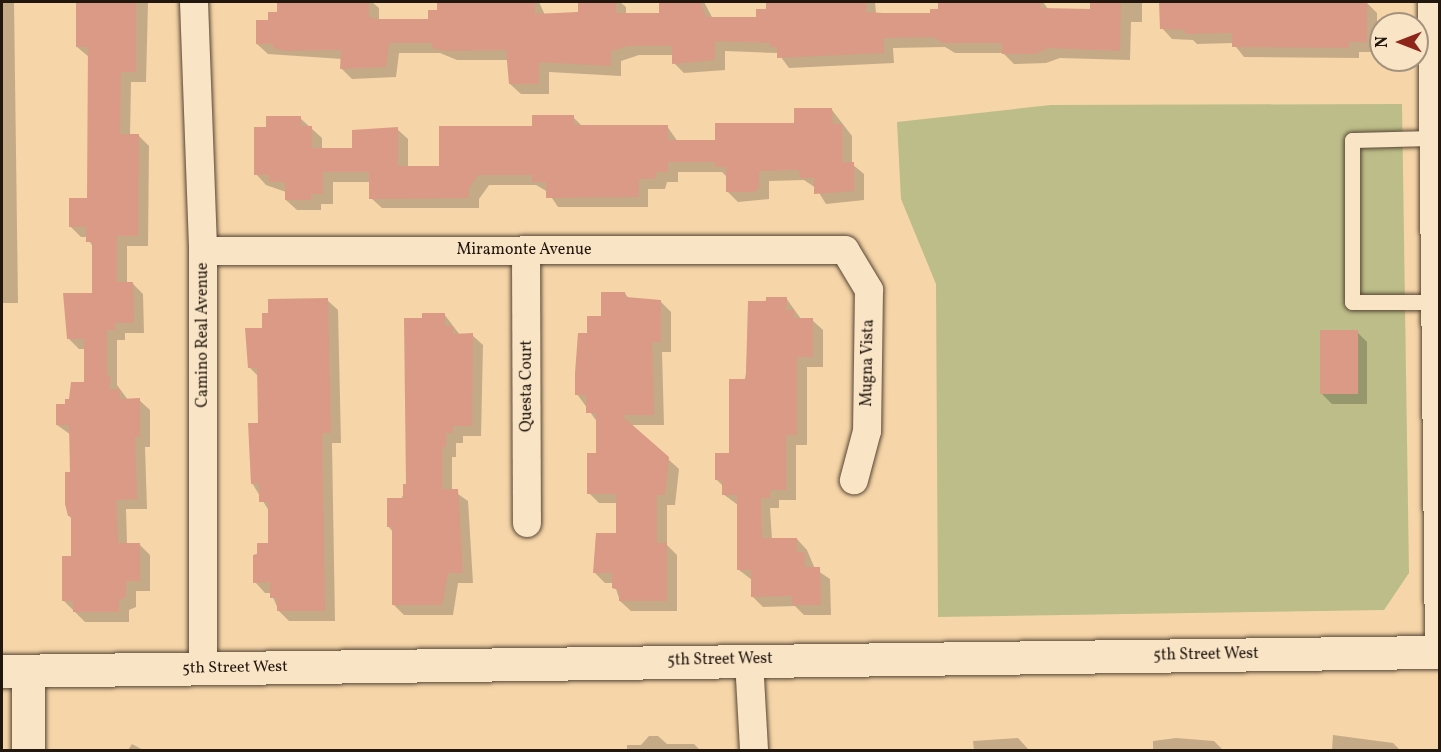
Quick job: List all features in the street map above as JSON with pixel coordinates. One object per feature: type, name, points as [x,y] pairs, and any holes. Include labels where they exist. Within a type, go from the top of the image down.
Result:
[{"type":"street","name":"Camino Real Avenue","points":[[194,2],[203,251],[203,668]]},
{"type":"street","points":[[1432,2],[1439,652]]},
{"type":"street","name":"Questa Court","points":[[526,250],[527,523]]},
{"type":"street","name":"Miramonte Avenue","points":[[203,251],[845,250]]},
{"type":"street","name":"Mugna Vista","points":[[845,250],[869,290],[867,431],[854,480]]},
{"type":"street","name":"5th Street West","points":[[15,671],[1439,652]]},
{"type":"street","points":[[749,660],[754,750]]},
{"type":"street","points":[[15,671],[28,750]]},
{"type":"lane","points":[[1434,138],[1352,140],[1352,302],[1436,302]]},
{"type":"green space","points":[[1402,104],[1409,573],[1384,610],[938,617],[936,284],[901,199],[897,122],[1051,105]]},
{"type":"building","points":[[76,2],[136,2],[136,72],[121,72],[120,134],[139,134],[138,236],[117,236],[117,282],[133,282],[134,323],[115,323],[115,330],[107,330],[107,376],[110,376],[110,390],[120,389],[120,399],[140,398],[140,437],[135,437],[137,499],[116,500],[118,543],[140,543],[140,581],[126,581],[126,597],[119,600],[119,612],[73,612],[73,601],[62,601],[62,556],[71,556],[71,516],[68,516],[65,504],[65,472],[70,472],[69,425],[56,425],[56,404],[65,404],[65,399],[69,399],[71,382],[84,382],[84,339],[67,339],[63,293],[92,293],[92,242],[86,242],[86,227],[69,227],[69,198],[87,198],[88,47],[76,47]]},
{"type":"building","points":[[277,2],[369,2],[369,17],[428,19],[428,10],[437,10],[437,2],[535,2],[535,14],[578,12],[578,2],[616,2],[616,13],[659,13],[659,2],[700,2],[706,17],[756,17],[756,9],[766,9],[766,2],[866,2],[866,12],[930,13],[930,9],[938,9],[938,2],[1041,2],[1041,8],[1090,9],[1090,2],[1121,2],[1120,51],[1049,48],[1035,54],[1002,54],[1002,43],[943,43],[933,37],[883,38],[884,53],[777,58],[777,47],[770,47],[770,43],[715,41],[715,60],[672,64],[672,46],[628,46],[611,51],[611,66],[539,62],[539,84],[509,84],[506,50],[446,51],[432,48],[432,43],[389,43],[386,67],[340,69],[341,50],[286,51],[273,48],[273,44],[256,44],[256,20],[268,20],[268,12],[277,12]]},
{"type":"building","points":[[1159,2],[1367,2],[1367,42],[1349,42],[1349,48],[1232,47],[1232,33],[1185,34],[1185,30],[1160,29]]},
{"type":"building","points":[[794,108],[832,108],[833,124],[842,124],[842,162],[854,162],[854,191],[814,194],[814,178],[800,178],[799,170],[759,171],[759,188],[754,192],[726,192],[726,167],[715,167],[715,162],[668,162],[668,172],[657,172],[655,179],[639,179],[639,197],[546,198],[546,182],[532,182],[532,175],[478,175],[469,188],[469,198],[369,199],[369,172],[323,172],[323,194],[311,194],[311,200],[285,200],[285,182],[269,182],[269,175],[254,175],[254,127],[266,127],[266,116],[301,116],[301,126],[312,126],[312,148],[352,148],[352,130],[398,127],[398,166],[439,166],[439,126],[532,126],[532,115],[574,115],[574,125],[668,125],[668,140],[715,140],[715,123],[794,123]]},
{"type":"building","points":[[601,292],[625,292],[626,297],[661,300],[661,342],[652,342],[654,415],[621,415],[669,457],[665,495],[657,495],[657,543],[667,543],[667,601],[619,601],[619,590],[612,588],[612,573],[593,573],[596,533],[616,533],[616,494],[587,494],[587,453],[596,453],[596,413],[586,413],[586,395],[575,395],[575,373],[578,333],[587,333],[587,316],[601,316]]},
{"type":"building","points":[[766,297],[787,297],[786,310],[794,310],[794,318],[813,318],[813,357],[797,357],[797,435],[786,435],[786,490],[770,490],[770,498],[761,498],[762,538],[797,538],[797,552],[805,552],[805,567],[820,567],[821,605],[792,605],[792,596],[751,597],[751,570],[737,570],[737,495],[722,495],[722,480],[715,480],[715,453],[729,453],[729,379],[745,379],[748,301],[766,301]]},
{"type":"building","points":[[328,298],[331,433],[322,433],[325,611],[277,611],[277,598],[270,598],[270,582],[253,583],[253,555],[257,554],[257,543],[268,543],[268,502],[259,502],[259,483],[251,484],[248,423],[258,423],[257,368],[248,368],[245,328],[262,328],[262,313],[268,313],[268,299]]},
{"type":"building","points":[[422,313],[445,313],[445,326],[453,326],[453,334],[473,333],[472,426],[453,426],[453,433],[446,433],[446,447],[442,447],[442,489],[458,489],[463,573],[448,573],[442,605],[392,605],[392,527],[387,527],[387,498],[403,498],[403,484],[406,484],[404,318],[422,318]]},
{"type":"building","points":[[1320,330],[1358,330],[1358,394],[1320,394]]}]
